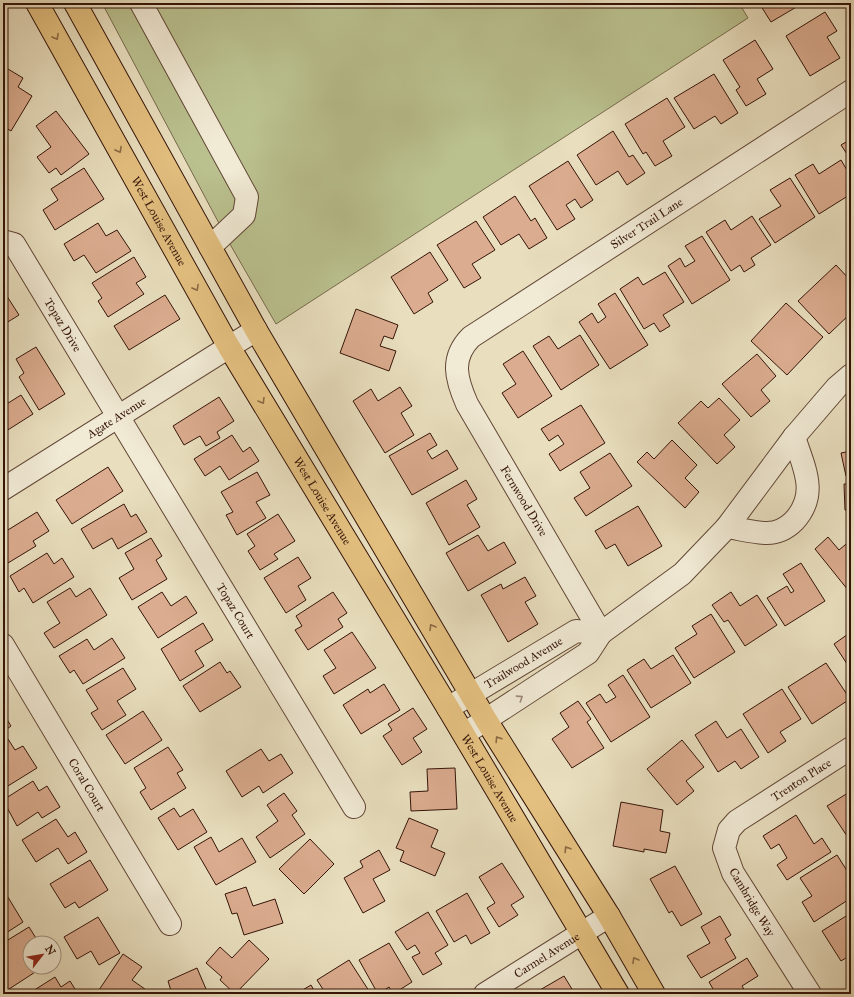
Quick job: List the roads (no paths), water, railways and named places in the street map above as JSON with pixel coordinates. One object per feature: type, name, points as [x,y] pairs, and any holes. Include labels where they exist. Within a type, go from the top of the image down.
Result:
[{"type":"main road","name":"West Louise Avenue","points":[[37,3],[229,347],[464,734],[618,994]]},
{"type":"main road","points":[[75,3],[256,330],[486,720],[609,916],[654,994]]},
{"type":"street","points":[[141,3],[247,197],[244,215],[210,247]]},
{"type":"street","name":"Silver Trail Lane","points":[[456,366],[461,347],[471,337],[851,91]]},
{"type":"street","name":"Topaz Drive","points":[[3,241],[14,244],[118,415]]},
{"type":"street","name":"Agate Avenue","points":[[3,489],[118,415],[256,330]]},
{"type":"street","name":"Fernwood Drive","points":[[456,366],[461,390],[467,404],[601,632]]},
{"type":"street","points":[[464,734],[588,653],[601,632],[682,574],[727,527],[794,437],[837,388],[851,375]]},
{"type":"street","name":"Topaz Court","points":[[118,415],[354,806]]},
{"type":"street","points":[[727,527],[767,533],[777,532],[789,527],[803,511],[808,496],[806,475],[794,437]]},
{"type":"street","name":"Trailwood Avenue","points":[[448,708],[576,631],[601,632]]},
{"type":"street","name":"Coral Court","points":[[3,645],[170,924]]},
{"type":"street","name":"Trenton Place","points":[[751,812],[851,748]]},
{"type":"street","name":"Cambridge Way","points":[[751,812],[737,821],[729,830],[724,848],[733,873],[810,994]]},
{"type":"street","name":"Carmel Avenue","points":[[485,994],[609,916]]}]
